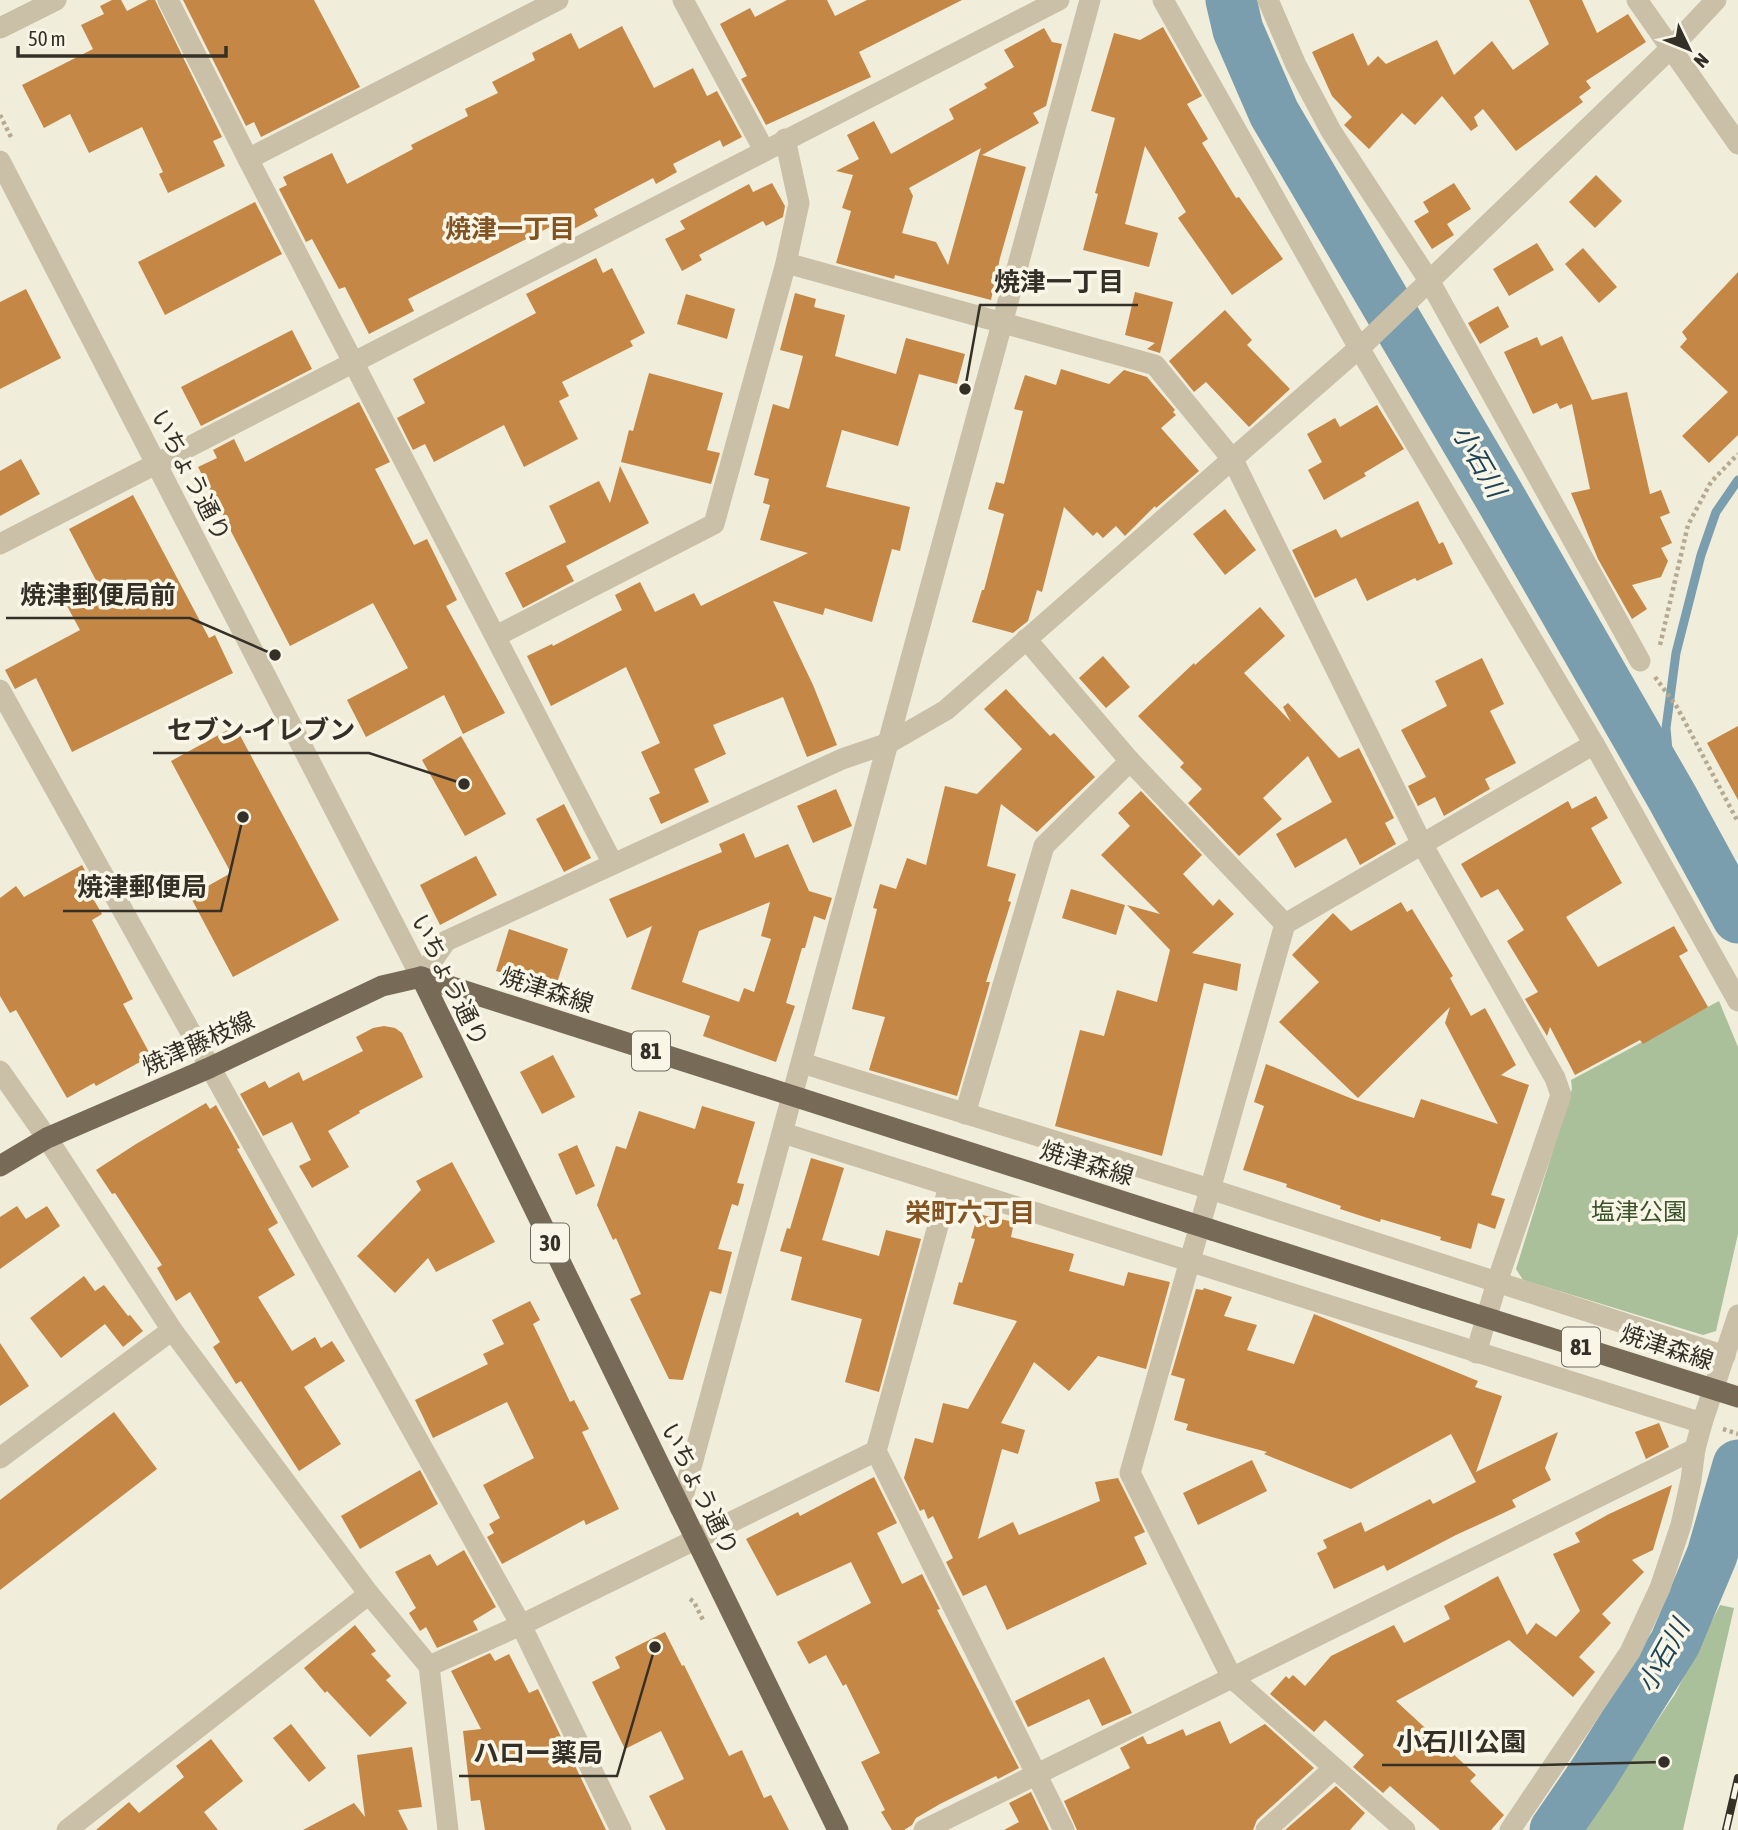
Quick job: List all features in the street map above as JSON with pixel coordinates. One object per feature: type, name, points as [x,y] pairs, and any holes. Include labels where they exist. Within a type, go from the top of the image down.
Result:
[{"type":"main road","name":"焼津藤枝線","points":[[0,1166],[47,1138],[209,1068],[382,986],[421,977]]},
{"type":"main road","name":"焼津森線","points":[[421,977],[1738,1397]]},
{"type":"main road","name":"いちょう通り","points":[[421,977],[838,1830]]},
{"type":"street","points":[[0,28],[56,0]]},
{"type":"street","points":[[168,0],[613,864]]},
{"type":"street","points":[[248,159],[558,0]]},
{"type":"street","points":[[683,0],[764,150]]},
{"type":"street","points":[[0,544],[1059,0]]},
{"type":"street","points":[[680,1508],[1090,0]]},
{"type":"street","points":[[1163,0],[1594,744],[1738,1001]]},
{"type":"street","points":[[1268,0],[1296,65],[1331,131],[1425,286],[1640,661]]},
{"type":"street","points":[[1637,0],[1738,144]]},
{"type":"street","points":[[421,977],[446,941],[842,760],[889,743],[946,710],[1363,344],[1671,48],[1716,0]]},
{"type":"street","points":[[496,636],[714,524],[786,263],[799,203],[785,139]]},
{"type":"street","name":"いちょう通り","points":[[0,161],[421,977]]},
{"type":"street","points":[[786,263],[1155,365],[1233,460],[1422,844],[1555,1077],[1561,1095],[1476,1353]]},
{"type":"street","points":[[1026,639],[1130,761],[1285,924]]},
{"type":"street","points":[[0,690],[521,1625],[621,1830]]},
{"type":"street","points":[[1405,1830],[1232,1678],[1130,1473],[1285,924],[1594,744]]},
{"type":"street","points":[[965,1114],[1044,846],[1130,761]]},
{"type":"street","points":[[802,1063],[1210,1189],[1725,1356]]},
{"type":"street","points":[[0,1071],[173,1331],[369,1594],[429,1666],[448,1830]]},
{"type":"street","points":[[783,1133],[1702,1423]]},
{"type":"street","points":[[949,1186],[876,1451],[1064,1830]]},
{"type":"street","points":[[1510,1830],[1630,1652],[1660,1588],[1681,1525],[1702,1423],[1738,1315]]},
{"type":"street","points":[[0,1458],[173,1331]]},
{"type":"street","points":[[924,1830],[1695,1449]]},
{"type":"street","points":[[429,1666],[521,1625],[876,1451]]},
{"type":"street","points":[[67,1830],[369,1594]]},
{"type":"street","points":[[1266,1830],[1334,1768]]},
{"type":"path","points":[[0,115],[10,135]]},
{"type":"path","points":[[1640,661],[1658,655],[1688,525],[1711,482],[1738,454]]},
{"type":"path","points":[[1658,679],[1677,707],[1738,821]]},
{"type":"path","points":[[690,1599],[704,1622]]},
{"type":"green space","name":"塩津公園","points":[[1719,1001],[1738,1047],[1738,1234],[1716,1331],[1703,1335],[1523,1280],[1516,1269],[1572,1089],[1571,1080]]},
{"type":"green space","points":[[1720,1605],[1734,1608],[1683,1830],[1584,1830],[1675,1694]]},
{"type":"building","points":[[112,0],[121,0],[127,11],[148,0],[155,0],[222,137],[213,141],[225,166],[168,193],[159,174],[163,172],[142,127],[89,153],[70,114],[44,128],[22,85],[93,49],[81,25],[104,14],[100,6]]},
{"type":"building","points":[[183,0],[314,0],[360,87],[261,137],[254,122],[246,126]]},
{"type":"building","points":[[787,0],[827,0],[835,16],[867,0],[962,0],[859,52],[871,77],[766,125],[741,79],[747,76],[720,24],[750,8],[755,17]]},
{"type":"building","points":[[1529,0],[1582,0],[1597,33],[1628,14],[1646,42],[1586,81],[1591,88],[1579,97],[1583,102],[1516,151],[1483,109],[1474,117],[1478,126],[1471,131],[1442,96],[1415,125],[1402,113],[1369,149],[1344,125],[1352,117],[1332,96],[1312,52],[1353,33],[1368,66],[1378,56],[1386,64],[1437,40],[1454,75],[1492,41],[1513,70],[1549,44]]},
{"type":"building","points":[[622,26],[654,88],[693,68],[707,96],[717,91],[742,137],[723,147],[720,140],[673,164],[677,172],[656,184],[653,178],[594,209],[598,216],[570,231],[564,220],[408,299],[414,311],[369,334],[345,287],[339,289],[312,239],[306,242],[279,189],[287,185],[283,177],[332,153],[347,184],[413,149],[411,145],[468,116],[465,109],[498,93],[492,82],[535,60],[532,53],[571,33],[579,49]]},
{"type":"building","points":[[1163,27],[1202,96],[1187,104],[1208,139],[1202,143],[1236,198],[1239,197],[1283,259],[1232,295],[1178,218],[1186,212],[1145,146],[1125,224],[1158,233],[1149,267],[1083,250],[1115,118],[1091,111],[1114,33],[1140,40]]},
{"type":"building","points":[[1044,28],[1052,42],[1062,44],[1046,106],[1033,113],[1039,123],[982,155],[1026,167],[991,300],[836,263],[851,211],[842,208],[853,175],[836,171],[859,159],[847,135],[874,121],[891,154],[954,119],[949,109],[987,88],[984,84],[1014,67],[1004,50]],"holes":[[[981,148],[948,265],[936,242],[902,233],[913,196],[909,188]]]},
{"type":"building","points":[[1596,175],[1622,201],[1595,228],[1569,202]]},
{"type":"building","points":[[772,183],[785,206],[783,217],[766,226],[763,221],[699,255],[702,260],[682,271],[665,239],[685,229],[680,221],[749,184],[753,192]]},
{"type":"building","points":[[1454,183],[1471,209],[1447,224],[1454,235],[1432,249],[1414,221],[1429,212],[1423,202]]},
{"type":"building","points":[[255,202],[282,254],[165,315],[138,262]]},
{"type":"building","points":[[1537,243],[1554,270],[1509,296],[1493,269]]},
{"type":"building","points":[[1583,248],[1617,287],[1599,303],[1565,264]]},
{"type":"building","points":[[596,258],[603,273],[612,268],[645,333],[630,341],[633,346],[562,382],[569,396],[559,401],[578,439],[524,467],[504,425],[434,462],[425,444],[413,450],[397,418],[425,403],[413,379],[536,313],[526,294]]},
{"type":"building","points":[[1738,272],[1738,435],[1709,463],[1682,436],[1728,392],[1680,347],[1687,339],[1682,332]]},
{"type":"building","points":[[26,289],[61,358],[0,389],[0,302]]},
{"type":"building","points":[[1135,292],[1173,302],[1160,353],[1147,349],[1155,343],[1125,335]]},
{"type":"building","points":[[795,293],[816,299],[814,307],[845,315],[835,356],[896,374],[906,338],[965,354],[957,384],[919,374],[898,446],[842,430],[826,487],[910,507],[900,551],[892,549],[872,622],[825,608],[823,615],[773,601],[813,685],[837,745],[807,757],[783,697],[713,725],[726,754],[694,769],[709,802],[661,824],[649,798],[660,793],[641,752],[660,743],[626,667],[551,706],[527,656],[552,644],[553,646],[622,610],[615,595],[640,582],[655,612],[694,593],[701,606],[808,553],[760,540],[770,505],[763,503],[769,479],[754,475],[773,404],[789,409],[803,356],[780,350]]},
{"type":"building","points":[[686,294],[735,309],[727,339],[677,324]]},
{"type":"building","points":[[1498,306],[1509,327],[1480,344],[1468,323]]},
{"type":"building","points":[[1225,310],[1252,340],[1247,345],[1290,389],[1249,427],[1206,382],[1194,392],[1169,361]]},
{"type":"building","points":[[292,330],[312,369],[201,426],[181,387]]},
{"type":"building","points":[[1562,336],[1592,400],[1627,392],[1650,494],[1661,490],[1670,513],[1660,517],[1672,543],[1661,548],[1668,561],[1661,577],[1632,585],[1647,609],[1632,619],[1598,559],[1571,493],[1590,489],[1572,404],[1560,409],[1557,403],[1533,414],[1504,352],[1537,337],[1541,346]]},
{"type":"building","points":[[1061,369],[1109,384],[1124,370],[1147,377],[1175,410],[1173,412],[1176,415],[1161,428],[1199,471],[1156,508],[1155,506],[1125,536],[1116,526],[1103,538],[1097,532],[1093,536],[1064,507],[1042,592],[1037,590],[1028,621],[1013,633],[972,622],[984,590],[1004,514],[988,509],[996,482],[1004,484],[1023,411],[1014,409],[1025,375],[1056,385]]},
{"type":"building","points":[[649,373],[723,393],[707,450],[720,453],[711,484],[621,462],[629,430],[633,431]]},
{"type":"building","points":[[359,402],[390,462],[375,469],[414,545],[427,539],[457,600],[446,606],[505,713],[463,734],[444,695],[366,737],[347,700],[408,668],[373,603],[290,646],[198,467],[217,458],[213,450],[234,439],[245,462]]},
{"type":"building","points":[[1377,405],[1404,449],[1364,473],[1366,476],[1324,500],[1308,470],[1322,462],[1307,434],[1335,418],[1340,427]]},
{"type":"building","points":[[21,459],[40,494],[0,516],[0,471]]},
{"type":"building","points":[[620,466],[649,523],[566,566],[574,581],[523,608],[505,573],[566,542],[549,506],[599,481],[610,503]]},
{"type":"building","points":[[133,495],[209,638],[215,635],[233,673],[72,752],[36,678],[15,689],[5,670],[80,630],[67,606],[100,588],[69,529]]},
{"type":"building","points":[[1418,501],[1439,544],[1443,542],[1453,564],[1417,581],[1415,578],[1367,601],[1356,578],[1315,598],[1292,550],[1336,529],[1341,538]]},
{"type":"building","points":[[1225,509],[1256,550],[1225,575],[1193,534]]},
{"type":"building","points":[[1260,607],[1285,636],[1244,673],[1291,722],[1283,707],[1288,703],[1339,758],[1359,748],[1394,818],[1385,823],[1396,844],[1360,865],[1346,838],[1295,868],[1276,834],[1332,802],[1308,756],[1263,798],[1282,819],[1239,856],[1188,803],[1202,789],[1180,767],[1184,763],[1138,716],[1194,663],[1195,665]]},
{"type":"building","points":[[1103,656],[1130,687],[1106,708],[1079,678]]},
{"type":"building","points":[[1482,658],[1504,704],[1490,711],[1516,763],[1485,779],[1490,789],[1444,816],[1435,797],[1418,806],[1408,786],[1426,777],[1401,730],[1447,706],[1435,681]]},
{"type":"building","points":[[1006,689],[1050,736],[1054,733],[1095,777],[1037,832],[1001,804],[987,866],[1016,874],[1008,901],[1011,902],[986,982],[990,982],[957,1096],[869,1070],[885,1017],[852,1009],[877,909],[873,908],[880,884],[896,889],[907,858],[926,865],[945,786],[977,794],[1022,749],[984,709]]},
{"type":"building","points":[[235,726],[339,920],[233,977],[190,896],[231,873],[171,761]]},
{"type":"building","points":[[1738,726],[1738,800],[1707,743]]},
{"type":"building","points":[[461,736],[506,814],[465,836],[422,760]]},
{"type":"building","points":[[836,789],[852,826],[813,843],[797,806]]},
{"type":"building","points":[[1141,791],[1202,855],[1183,874],[1213,906],[1219,899],[1234,914],[1192,953],[1241,964],[1237,991],[1204,983],[1162,1156],[1055,1126],[1080,1030],[1104,1036],[1117,990],[1157,1002],[1170,950],[1127,905],[1160,914],[1101,855],[1130,826],[1118,813]]},
{"type":"building","points":[[1596,796],[1608,818],[1591,828],[1622,883],[1566,917],[1598,967],[1674,926],[1688,951],[1679,956],[1708,1007],[1643,1044],[1640,1040],[1575,1075],[1550,1027],[1547,1036],[1525,999],[1538,992],[1507,941],[1524,930],[1498,889],[1481,898],[1461,864],[1568,801],[1572,809]]},
{"type":"building","points":[[564,804],[591,858],[564,872],[536,819]]},
{"type":"building","points":[[744,833],[755,858],[788,844],[809,891],[832,898],[825,920],[814,916],[805,948],[802,948],[786,1003],[795,1006],[776,1062],[703,1036],[710,1016],[631,989],[652,926],[627,938],[609,899],[722,852],[719,844]],"holes":[[[770,902],[761,936],[771,939],[754,992],[744,988],[739,1002],[682,982],[699,931]]]},
{"type":"building","points":[[476,856],[497,895],[440,925],[420,885]]},
{"type":"building","points":[[82,865],[93,885],[87,888],[102,914],[92,920],[133,999],[123,1004],[151,1056],[96,1086],[94,1083],[67,1098],[16,1010],[10,1013],[0,996],[0,898],[16,886],[24,897]]},
{"type":"building","points":[[1071,889],[1125,905],[1116,935],[1062,918]]},
{"type":"building","points":[[1401,902],[1407,912],[1412,909],[1453,976],[1450,978],[1471,1016],[1485,1008],[1516,1065],[1501,1075],[1529,1085],[1491,1195],[1505,1199],[1495,1229],[1478,1223],[1471,1249],[1440,1240],[1441,1237],[1340,1209],[1341,1206],[1286,1187],[1287,1184],[1243,1170],[1264,1106],[1254,1102],[1266,1064],[1355,1100],[1414,1118],[1421,1099],[1498,1124],[1445,1023],[1450,1007],[1358,1098],[1279,1022],[1319,982],[1292,955],[1333,913],[1351,931]]},
{"type":"building","points":[[509,929],[568,949],[555,989],[496,971]]},
{"type":"building","points":[[373,1028],[395,1028],[402,1033],[423,1077],[328,1131],[349,1167],[312,1188],[299,1166],[311,1160],[292,1122],[263,1136],[240,1094],[265,1081],[269,1088],[299,1072],[303,1081],[363,1051],[356,1037]]},
{"type":"building","points":[[553,1055],[575,1097],[542,1114],[520,1072]]},
{"type":"building","points":[[206,1103],[210,1109],[216,1105],[240,1148],[237,1149],[278,1223],[268,1229],[295,1275],[258,1297],[292,1351],[315,1337],[321,1348],[332,1341],[345,1361],[304,1387],[341,1444],[299,1471],[241,1381],[236,1384],[213,1347],[220,1342],[190,1292],[176,1301],[157,1268],[162,1265],[115,1193],[112,1194],[96,1170]]},
{"type":"building","points":[[702,1106],[755,1122],[737,1183],[744,1184],[738,1206],[732,1204],[718,1249],[732,1252],[721,1294],[710,1291],[683,1380],[669,1379],[630,1299],[641,1294],[616,1238],[613,1240],[597,1205],[616,1146],[626,1149],[639,1111],[695,1129]]},
{"type":"building","points":[[577,1145],[595,1186],[576,1195],[558,1154]]},
{"type":"building","points":[[811,1158],[844,1168],[822,1240],[879,1256],[886,1230],[921,1239],[879,1392],[845,1382],[862,1319],[791,1300],[802,1257],[780,1251],[787,1228],[790,1229]]},
{"type":"building","points":[[452,1162],[495,1242],[436,1272],[428,1258],[395,1293],[357,1256],[421,1190],[416,1181]]},
{"type":"building","points":[[17,1206],[26,1219],[47,1206],[60,1226],[0,1269],[0,1217]]},
{"type":"building","points":[[978,1214],[1014,1222],[1011,1237],[1074,1254],[1069,1271],[1124,1286],[1128,1272],[1170,1282],[1146,1369],[1098,1356],[1069,1391],[1034,1362],[1001,1423],[1025,1430],[1018,1454],[1002,1449],[978,1539],[1013,1522],[1019,1535],[1100,1501],[1095,1482],[1118,1478],[1145,1532],[1134,1537],[1147,1564],[1007,1630],[986,1585],[963,1596],[946,1562],[953,1558],[933,1516],[928,1519],[924,1509],[920,1511],[904,1478],[915,1438],[933,1443],[943,1403],[968,1409],[1017,1321],[953,1304],[975,1239],[971,1238]]},
{"type":"building","points":[[84,1276],[95,1291],[104,1285],[143,1331],[123,1347],[105,1324],[61,1358],[30,1318]]},
{"type":"building","points":[[1204,1288],[1232,1297],[1224,1316],[1257,1325],[1247,1350],[1294,1364],[1314,1314],[1478,1381],[1475,1387],[1502,1396],[1476,1472],[1558,1432],[1545,1468],[1551,1480],[1512,1500],[1516,1507],[1387,1571],[1384,1565],[1334,1589],[1317,1553],[1327,1548],[1323,1540],[1361,1522],[1365,1532],[1430,1499],[1433,1504],[1476,1482],[1451,1434],[1351,1489],[1264,1454],[1267,1452],[1186,1430],[1188,1424],[1174,1420],[1185,1379],[1171,1375],[1196,1289]]},
{"type":"building","points":[[530,1301],[540,1320],[533,1324],[570,1402],[574,1400],[589,1429],[582,1432],[619,1509],[586,1525],[584,1520],[502,1564],[487,1537],[494,1533],[489,1524],[500,1518],[483,1485],[534,1458],[507,1402],[433,1438],[415,1400],[488,1364],[483,1354],[504,1344],[492,1320]]},
{"type":"building","points":[[0,1343],[29,1386],[0,1406]]},
{"type":"building","points":[[114,1412],[157,1469],[0,1590],[0,1500]]},
{"type":"building","points":[[1659,1423],[1669,1447],[1646,1459],[1635,1432]]},
{"type":"building","points":[[1252,1460],[1267,1491],[1198,1525],[1183,1493]]},
{"type":"building","points":[[420,1470],[438,1504],[360,1549],[341,1516]]},
{"type":"building","points":[[874,1477],[897,1523],[877,1533],[902,1584],[922,1574],[940,1609],[937,1610],[1019,1768],[998,1779],[996,1776],[940,1804],[916,1818],[912,1825],[904,1830],[892,1830],[881,1812],[885,1810],[861,1762],[880,1753],[846,1684],[843,1686],[826,1655],[809,1664],[797,1642],[871,1603],[851,1562],[777,1596],[746,1539],[798,1512],[800,1516]]},
{"type":"building","points":[[1672,1485],[1653,1550],[1632,1560],[1644,1572],[1602,1614],[1611,1623],[1579,1657],[1595,1672],[1573,1697],[1509,1640],[1396,1701],[1476,1775],[1470,1781],[1504,1815],[1491,1830],[1440,1830],[1390,1786],[1383,1793],[1353,1767],[1364,1755],[1325,1720],[1314,1732],[1270,1694],[1286,1676],[1289,1679],[1293,1675],[1305,1686],[1331,1656],[1394,1625],[1404,1643],[1450,1619],[1444,1606],[1498,1576],[1527,1635],[1536,1623],[1556,1637],[1580,1611],[1553,1554],[1580,1542],[1575,1533]]},
{"type":"building","points":[[464,1550],[496,1607],[473,1621],[478,1630],[437,1648],[426,1627],[420,1631],[409,1613],[416,1608],[395,1572],[430,1554],[437,1566]]},
{"type":"building","points":[[355,1625],[376,1651],[371,1654],[391,1676],[386,1680],[407,1703],[370,1737],[327,1691],[325,1693],[304,1668]]},
{"type":"building","points":[[665,1632],[729,1756],[742,1750],[764,1798],[771,1795],[789,1830],[666,1830],[649,1796],[684,1779],[661,1731],[625,1749],[592,1682],[620,1668],[615,1657]]},
{"type":"building","points":[[490,1653],[495,1661],[509,1654],[529,1693],[538,1689],[606,1830],[485,1830],[480,1800],[471,1801],[463,1731],[481,1729],[451,1671]]},
{"type":"building","points":[[1104,1657],[1132,1713],[1102,1726],[1089,1699],[1028,1727],[1015,1701]]},
{"type":"building","points":[[1220,1721],[1230,1744],[1265,1724],[1314,1768],[1257,1820],[1253,1830],[1077,1830],[1064,1801],[1130,1768],[1120,1748],[1143,1736],[1147,1744],[1150,1744],[1183,1729],[1186,1736]]},
{"type":"building","points":[[291,1724],[326,1768],[309,1782],[273,1738]]},
{"type":"building","points":[[211,1739],[243,1781],[204,1812],[218,1830],[96,1830],[129,1802],[139,1813],[184,1777],[176,1766]]},
{"type":"building","points":[[412,1747],[422,1807],[398,1810],[408,1830],[303,1830],[354,1803],[365,1817],[357,1755]]},
{"type":"building","points":[[1336,1786],[1365,1813],[1350,1830],[1285,1830]]},
{"type":"building","points":[[1031,1792],[1049,1830],[1004,1830],[1019,1822],[1009,1803]]},
{"type":"waterway","name":"小石川","points":[[1231,0],[1238,30],[1274,113],[1498,494],[1672,797],[1738,918]]},
{"type":"waterway","points":[[1672,797],[1666,728],[1676,653],[1701,555],[1716,512],[1738,480]]},
{"type":"waterway","name":"小石川","points":[[1555,1830],[1675,1643],[1712,1555],[1738,1465]]},
{"type":"railway","points":[[1726,1830],[1738,1778]]},
{"type":"place","name":"焼津一丁目","points":[[965,389]]},
{"type":"place","name":"焼津郵便局前","points":[[275,655]]},
{"type":"place","name":"セブン-イレブン","points":[[464,784]]},
{"type":"place","name":"焼津郵便局","points":[[243,817]]},
{"type":"place","name":"ハロー薬局","points":[[655,1647]]},
{"type":"place","name":"小石川公園","points":[[1664,1762]]},
{"type":"district","name":"焼津一丁目","points":[[510,229]]},
{"type":"district","name":"栄町六丁目","points":[[970,1213]]}]
